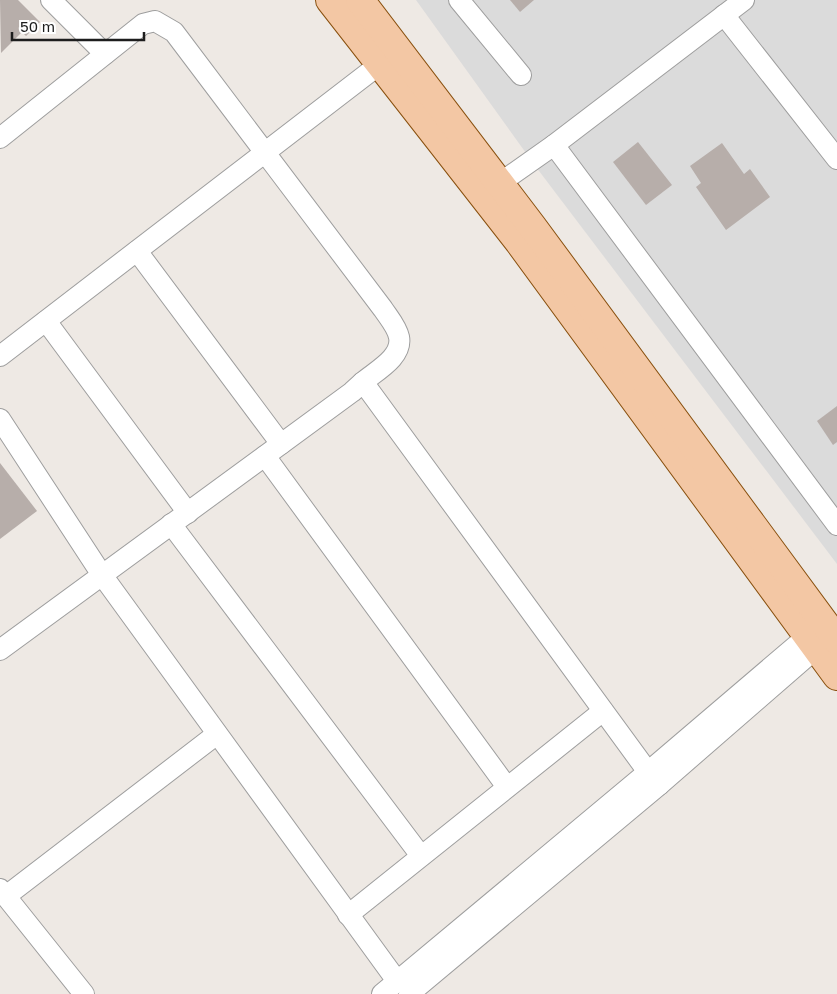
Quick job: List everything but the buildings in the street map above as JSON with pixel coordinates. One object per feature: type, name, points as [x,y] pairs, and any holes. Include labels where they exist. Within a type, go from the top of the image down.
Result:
[{"type":"main road","points":[[330,0],[380,64],[492,190]]},
{"type":"main road","points":[[360,0],[492,190],[519,242],[823,636],[837,676]]},
{"type":"street","points":[[51,0],[105,54]]},
{"type":"street","points":[[459,0],[521,75]]},
{"type":"street","points":[[492,190],[554,146],[744,0]]},
{"type":"street","points":[[724,15],[837,159]]},
{"type":"street","points":[[0,138],[143,24],[155,21],[174,32],[383,309],[400,339],[398,350],[393,357],[352,392],[0,650]]},
{"type":"street","points":[[0,356],[380,64]]},
{"type":"street","points":[[554,146],[837,525]]},
{"type":"street","points":[[137,251],[281,444]]},
{"type":"street","points":[[46,321],[180,518],[421,856]]},
{"type":"street","points":[[363,382],[653,779]]},
{"type":"street","points":[[0,418],[102,576],[348,914],[396,990],[653,779],[823,636]]},
{"type":"street","points":[[264,456],[507,787]]},
{"type":"street","points":[[348,914],[603,711]]},
{"type":"street","points":[[84,994],[3,892],[217,734]]},
{"type":"shaded area","points":[[416,0],[837,0],[837,564],[536,167]]}]
